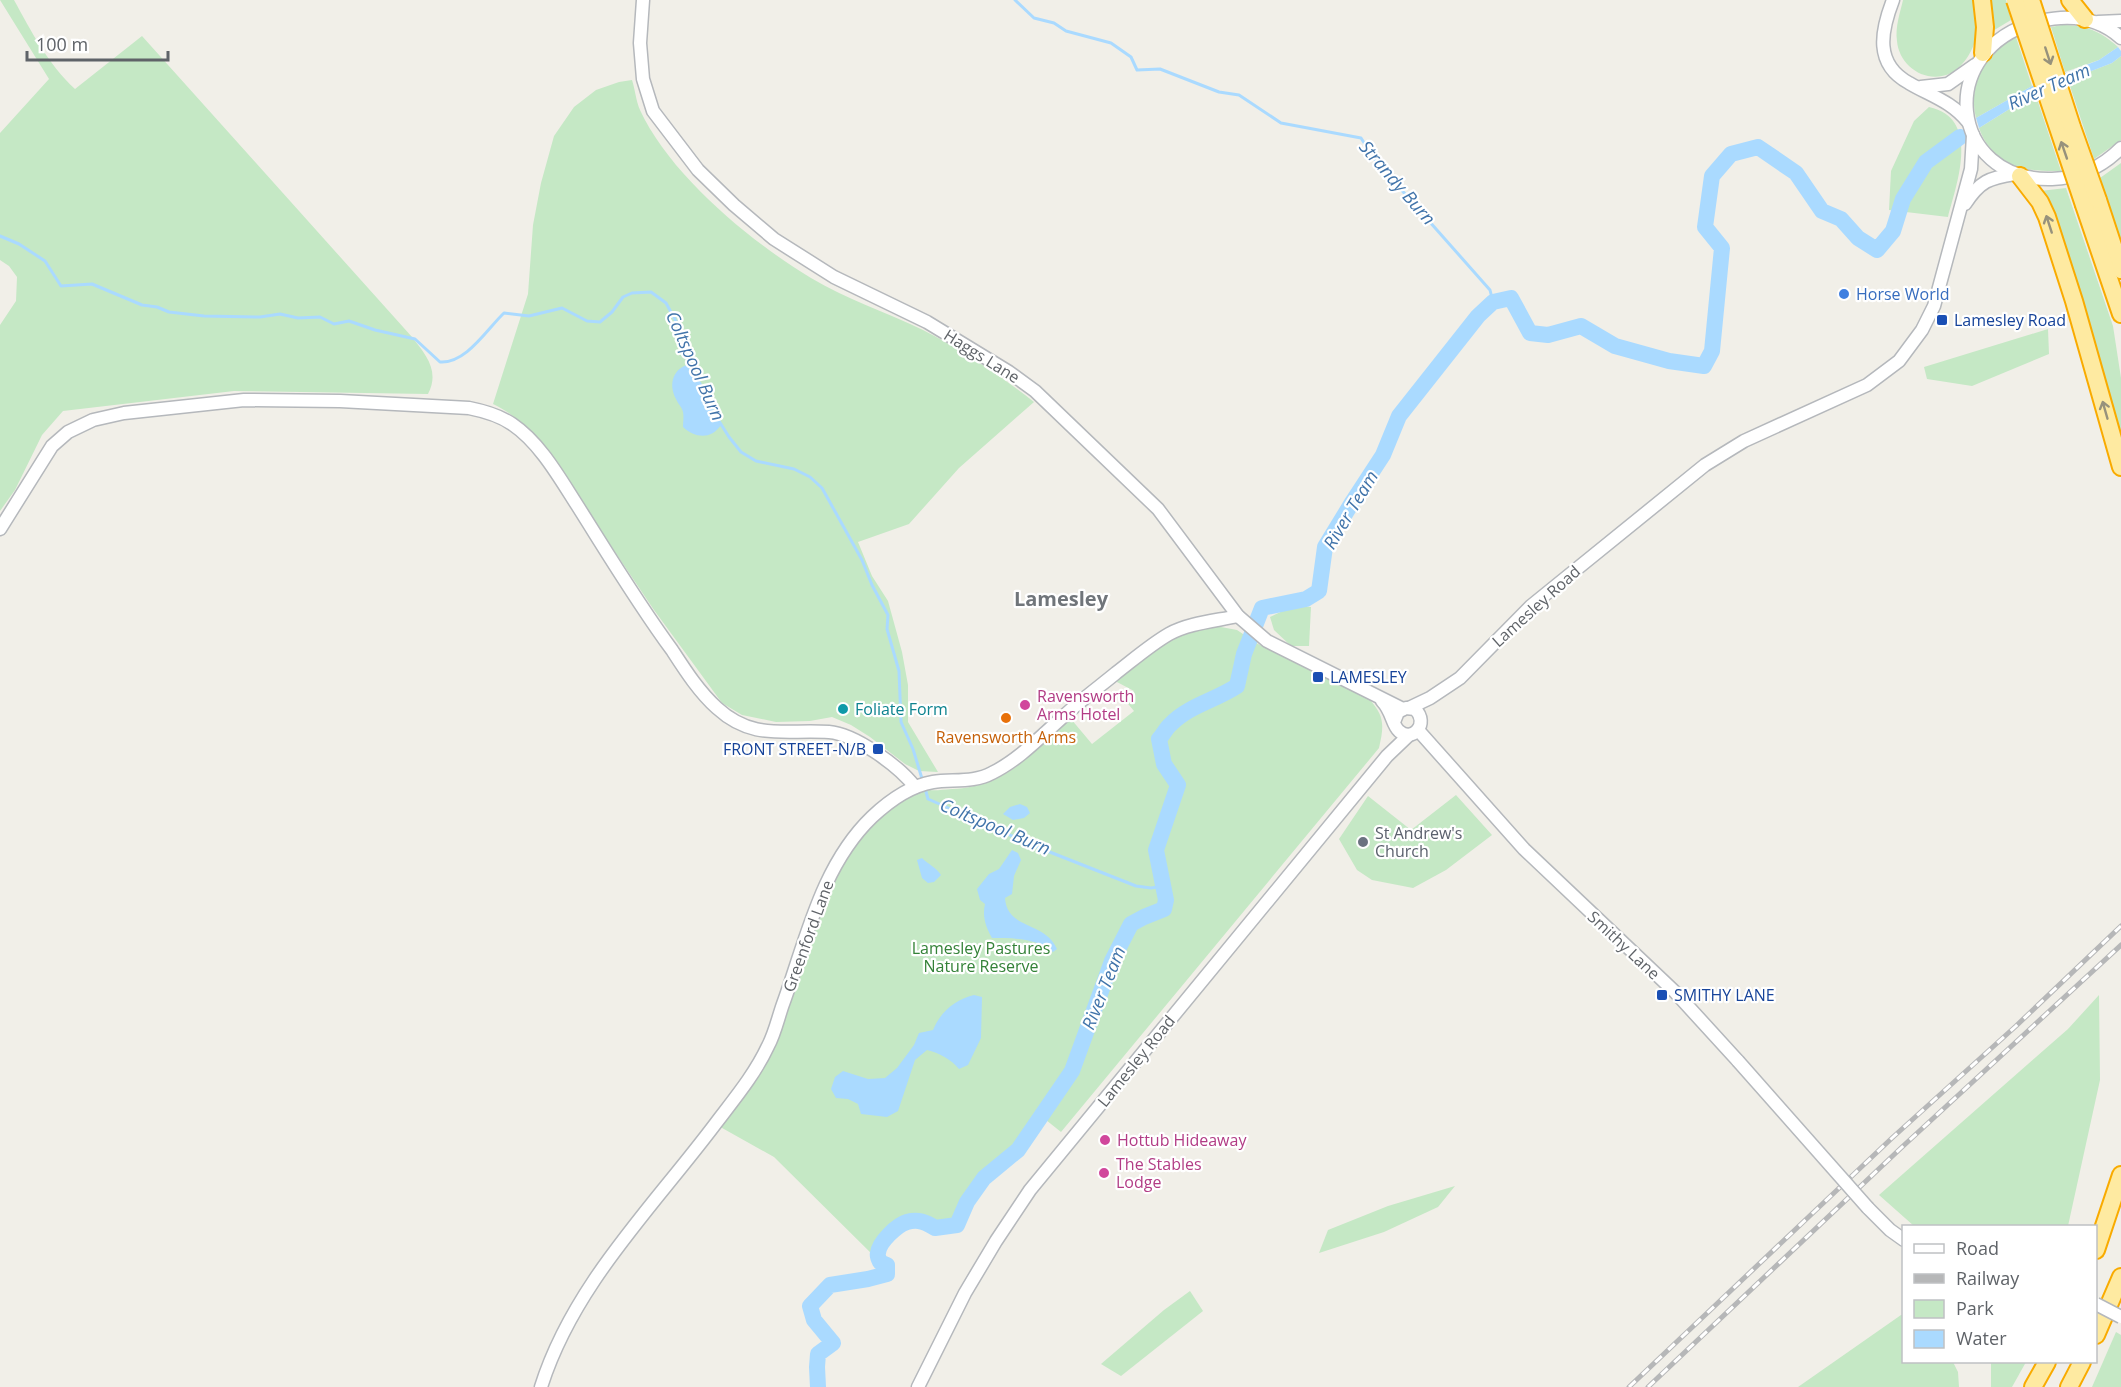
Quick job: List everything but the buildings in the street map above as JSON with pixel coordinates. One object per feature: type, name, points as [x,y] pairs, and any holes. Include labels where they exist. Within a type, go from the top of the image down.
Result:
[{"type":"highway","points":[[1979,59],[1985,27],[1982,0]]},
{"type":"highway","points":[[2016,0],[2091,202],[2121,270]]},
{"type":"highway","points":[[2031,0],[2072,127],[2121,314]]},
{"type":"highway","points":[[2070,0],[2091,21]]},
{"type":"highway","points":[[2018,175],[2040,202],[2047,217],[2074,301],[2121,466]]},
{"type":"highway","points":[[2097,1247],[2121,1175]]},
{"type":"highway","points":[[2097,1333],[2121,1276]]},
{"type":"highway","points":[[2033,1387],[2046,1363]]},
{"type":"highway","points":[[2069,1387],[2081,1363]]},
{"type":"street","name":"Haggs Lane","points":[[643,0],[640,43],[643,80],[653,111],[698,170],[734,205],[774,239],[834,277],[927,322],[1009,372],[1035,391],[1158,509],[1240,618],[1267,641],[1377,697],[1406,708]]},
{"type":"street","points":[[1893,0],[1883,30],[1884,52],[1896,73],[1907,82],[1948,102],[1968,122]]},
{"type":"street","points":[[1920,87],[1948,84],[2002,37],[2028,24],[2060,18],[2121,21]]},
{"type":"street","points":[[2091,21],[2121,38]]},
{"type":"street","points":[[1979,59],[1966,99],[1968,122],[1973,135],[1999,165],[2018,175],[2049,179],[2081,174],[2100,165],[2121,148]]},
{"type":"street","name":"Lamesley Road","points":[[1420,716],[1437,694],[1468,671],[1542,596],[1705,465],[1759,433],[1861,388],[1894,365],[1915,342],[1929,318],[1959,216],[1972,160],[1973,135]]},
{"type":"street","name":"Lamesley Road","points":[[1959,216],[1981,184],[1992,178],[2018,175]]},
{"type":"street","points":[[0,529],[52,446],[68,432],[93,420],[124,413],[244,400],[352,401],[469,408],[487,412],[511,424],[533,443],[561,481],[658,631],[692,679],[716,707],[732,720],[755,730],[831,732],[863,744],[907,776],[915,787]]},
{"type":"street","name":"Greenford Lane","points":[[541,1387],[553,1355],[572,1317],[596,1279],[640,1217],[684,1166],[750,1078],[769,1044],[825,886],[840,858],[871,818],[889,802],[915,787],[933,782],[974,779],[990,775],[1008,764],[1143,651],[1170,633],[1196,625],[1240,618]]},
{"type":"street","name":"Lamesley Road","points":[[1406,708],[1437,694]]},
{"type":"street","name":"Haggs Lane","points":[[1377,697],[1388,708],[1395,724]]},
{"type":"street","points":[[1406,708],[1417,711],[1421,724],[1414,732],[1402,734],[1395,724],[1396,714],[1406,708]]},
{"type":"street","name":"Lamesley Road","points":[[1387,756],[1395,724]]},
{"type":"street","name":"Lamesley Road","points":[[918,1387],[965,1293],[1030,1190],[1387,756],[1414,732]]},
{"type":"street","name":"Smithy Lane","points":[[1414,732],[1524,849],[1675,992],[1868,1209],[1902,1238]]},
{"type":"street","points":[[2097,1305],[2121,1317]]},
{"type":"green space","points":[[0,0],[14,0],[48,58],[75,89],[142,36],[412,337],[426,357],[432,371],[433,378],[428,394],[234,391],[63,411],[42,435],[15,490],[0,511],[0,325],[16,301],[17,277],[9,266],[0,260],[0,133],[49,79]]},
{"type":"green space","points":[[1903,0],[1977,0],[1979,20],[1976,37],[1971,52],[1957,69],[1942,76],[1932,77],[1915,71],[1908,65],[1899,50],[1897,36]]},
{"type":"green space","points":[[1987,0],[2006,0],[2011,20],[1991,32]]},
{"type":"green space","points":[[2062,25],[2092,30],[2118,47],[2099,60],[2065,72],[2051,27]]},
{"type":"green space","points":[[2015,34],[2032,86],[1976,118],[1974,95],[1983,66],[1996,49]]},
{"type":"green space","points":[[2121,56],[2121,140],[2094,159],[2068,80],[2112,63]]},
{"type":"green space","points":[[632,80],[640,110],[671,159],[714,205],[738,226],[811,278],[938,338],[980,363],[1034,402],[959,468],[909,524],[858,542],[872,576],[888,601],[902,652],[908,685],[908,722],[938,772],[919,771],[905,764],[870,737],[832,717],[810,721],[776,722],[742,715],[722,703],[654,610],[539,439],[518,420],[493,404],[528,294],[533,225],[541,183],[554,136],[574,107],[596,90]]},
{"type":"green space","points":[[2035,93],[2061,171],[2022,168],[2001,159],[1985,141],[1979,128]]},
{"type":"green space","points":[[1929,107],[1945,113],[1955,124],[1960,138],[1960,170],[1948,217],[1889,210],[1891,171],[1914,121]]},
{"type":"green space","points":[[2121,163],[2121,245],[2100,178]]},
{"type":"green space","points":[[2066,188],[2113,326],[2121,378],[2121,436],[2055,219],[2040,191]]},
{"type":"green space","points":[[2048,329],[2049,354],[1972,386],[1927,379],[1924,367]]},
{"type":"green space","points":[[1293,606],[1311,607],[1309,646],[1291,646],[1274,630],[1270,617]]},
{"type":"green space","name":"Lamesley Pastures Nature Reserve","points":[[1207,627],[1237,630],[1258,644],[1369,699],[1381,716],[1382,733],[1379,748],[1061,1132],[1041,1116],[1018,1150],[984,1178],[967,1202],[957,1225],[935,1228],[925,1222],[906,1222],[880,1245],[877,1254],[880,1262],[774,1157],[715,1124],[750,1078],[825,886],[856,835],[915,787],[942,790],[989,781],[1018,765],[1071,719],[1092,744],[1134,711],[1124,699],[1134,691],[1115,681],[1174,636]]},
{"type":"green space","points":[[1456,795],[1492,835],[1446,870],[1413,888],[1372,880],[1357,870],[1339,839],[1368,796],[1411,830]]},
{"type":"green space","points":[[2099,995],[2100,1080],[2068,1225],[1913,1225],[1879,1195],[2068,1029]]},
{"type":"green space","points":[[1455,1186],[1438,1207],[1384,1232],[1319,1253],[1328,1230],[1388,1206]]},
{"type":"green space","points":[[1190,1291],[1203,1311],[1121,1376],[1101,1364],[1164,1310]]},
{"type":"green space","points":[[1902,1315],[1902,1363],[1954,1363],[1958,1372],[1959,1387],[1798,1387]]},
{"type":"green space","points":[[2116,1332],[2121,1335],[2121,1387],[2092,1387]]},
{"type":"green space","points":[[1991,1363],[2025,1363],[2012,1387],[1991,1387]]},
{"type":"water","points":[[2118,47],[2121,56],[2112,63],[2035,93],[1979,128],[1976,118],[2032,86],[2099,60]]},
{"type":"water","points":[[690,364],[721,425],[708,435],[698,435],[683,427],[683,412],[672,388],[676,373]]},
{"type":"water","points":[[1020,804],[1027,807],[1030,813],[1024,818],[1013,820],[1003,814],[1010,807]]},
{"type":"water","points":[[1012,850],[1018,853],[1021,860],[1014,876],[1012,894],[1005,898],[1007,908],[1012,916],[1051,940],[1057,949],[1053,952],[1032,941],[992,938],[988,930],[984,918],[985,904],[980,900],[977,889],[989,874],[999,869]]},
{"type":"water","points":[[922,858],[941,875],[934,882],[928,883],[922,878],[917,860]]},
{"type":"water","points":[[974,995],[982,997],[981,1038],[968,1065],[959,1069],[945,1057],[927,1050],[915,1060],[898,1111],[887,1117],[861,1114],[858,1104],[848,1099],[836,1098],[831,1089],[835,1077],[843,1071],[868,1079],[885,1078],[897,1068],[914,1045],[919,1033],[933,1030],[949,1007]]},
{"type":"waterway","name":"Strandy Burn","points":[[1015,0],[1034,18],[1054,23],[1066,31],[1111,43],[1131,57],[1137,70],[1160,69],[1219,92],[1239,95],[1281,123],[1361,138],[1375,160],[1490,290],[1493,302]]},
{"type":"waterway","name":"River Team","points":[[818,1387],[818,1354],[833,1343],[814,1320],[810,1306],[830,1285],[887,1274],[887,1265],[880,1262],[878,1258],[879,1249],[889,1235],[903,1224],[918,1221],[935,1228],[957,1225],[967,1202],[984,1178],[1018,1150],[1072,1071],[1112,961],[1131,924],[1164,909],[1166,900],[1156,850],[1178,785],[1164,764],[1159,739],[1169,726],[1186,712],[1237,686],[1244,654],[1262,608],[1306,599],[1319,591],[1325,547],[1383,455],[1399,416],[1478,316],[1493,302],[1511,298],[1530,333],[1548,335],[1581,326],[1615,346],[1669,361],[1704,366],[1712,351],[1722,248],[1705,227],[1712,176],[1731,154],[1758,147],[1796,173],[1822,211],[1841,219],[1858,238],[1877,250],[1893,231],[1903,199],[1926,162],[1960,137]]},
{"type":"waterway","name":"Coltspool Burn","points":[[0,236],[19,244],[45,261],[61,286],[92,284],[142,305],[157,307],[169,312],[204,316],[260,317],[280,314],[298,318],[320,317],[334,324],[349,321],[375,330],[415,339],[440,362],[450,361],[467,352],[504,313],[529,316],[562,308],[587,321],[600,322],[612,312],[623,297],[632,293],[651,292],[666,303],[684,336],[693,372]]},
{"type":"waterway","name":"Coltspool Burn","points":[[696,378],[705,396]]},
{"type":"waterway","name":"Coltspool Burn","points":[[707,402],[741,452],[756,461],[794,469],[810,477],[822,488],[862,560],[888,615],[887,629],[899,671],[901,722],[913,749],[923,782]]},
{"type":"waterway","name":"Coltspool Burn","points":[[925,788],[928,799],[1037,847],[1136,886],[1151,888],[1164,886]]},
{"type":"railway","points":[[1629,1387],[1892,1138],[2016,1026],[2121,926]]},
{"type":"railway","points":[[1648,1387],[1901,1148],[2121,945]]},
{"type":"place","name":"Horse World","points":[[1844,294]]},
{"type":"place","name":"Lamesley Road","points":[[1942,320]]},
{"type":"place","name":"LAMESLEY","points":[[1318,677]]},
{"type":"place","name":"Ravensworth Arms Hotel","points":[[1025,705]]},
{"type":"place","name":"Foliate Form","points":[[843,709]]},
{"type":"place","name":"Ravensworth Arms","points":[[1006,718]]},
{"type":"place","name":"FRONT STREET-N/B","points":[[878,749]]},
{"type":"place","name":"St Andrew's Church","points":[[1363,842]]},
{"type":"place","name":"SMITHY LANE","points":[[1662,995]]},
{"type":"place","name":"Hottub Hideaway","points":[[1105,1140]]},
{"type":"place","name":"The Stables Lodge","points":[[1104,1173]]},
{"type":"district","name":"Lamesley","points":[[1061,599]]}]
